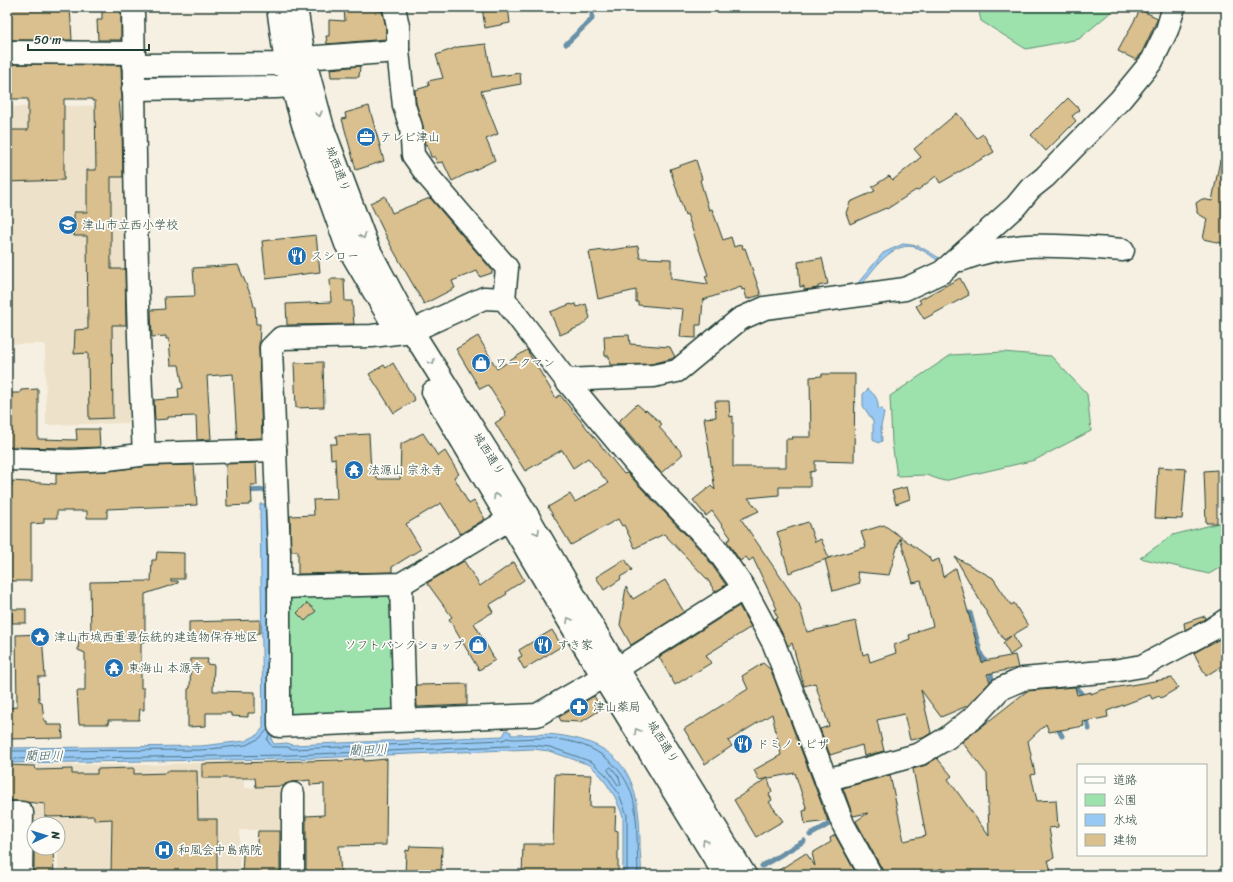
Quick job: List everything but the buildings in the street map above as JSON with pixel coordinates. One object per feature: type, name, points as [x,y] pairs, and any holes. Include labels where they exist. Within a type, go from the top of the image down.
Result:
[{"type":"street","points":[[133,7],[133,89],[139,346],[144,454]]},
{"type":"street","name":"城西通り","points":[[278,7],[301,83],[323,128],[368,248],[405,332],[518,516],[575,631],[611,672],[745,875]]},
{"type":"street","name":"城西通り","points":[[295,61],[296,7]]},
{"type":"street","points":[[394,7],[398,26],[398,51],[404,106],[411,127],[413,155],[426,175],[507,268],[504,299],[566,380],[635,463],[715,547],[744,588],[774,644],[843,824],[871,875]]},
{"type":"street","points":[[566,380],[653,376],[677,371],[740,319],[765,308],[905,289],[942,272],[1016,206],[1030,189],[1045,177],[1120,100],[1152,61],[1167,30],[1174,7]]},
{"type":"street","points":[[7,52],[133,58],[295,61],[398,51]]},
{"type":"street","points":[[133,89],[301,83]]},
{"type":"street","points":[[952,264],[979,253],[997,249],[1055,245],[1123,250]]},
{"type":"street","points":[[504,299],[484,298],[405,332],[372,336],[281,338],[271,348],[279,587],[279,726],[537,715],[611,672],[744,588]]},
{"type":"street","points":[[7,459],[70,461],[108,459],[144,454],[275,450]]},
{"type":"street","points":[[279,587],[401,584],[518,516]]},
{"type":"street","points":[[401,584],[405,720]]},
{"type":"street","points":[[826,780],[920,754],[947,738],[975,716],[1000,689],[1023,679],[1113,672],[1142,666],[1211,630],[1226,620]]},
{"type":"street","name":"城西通り","points":[[611,672],[725,875]]},
{"type":"street","points":[[293,794],[293,875]]},
{"type":"street","points":[[7,813],[22,813],[21,875]]},
{"type":"shaded area","name":"津山市立西小学校","points":[[126,105],[135,423],[46,425],[45,344],[7,344],[7,107]]},
{"type":"shaded area","points":[[244,761],[244,788],[286,787],[286,830],[240,830],[239,875],[58,875],[58,856],[66,856],[66,816],[32,816],[32,808],[38,805],[37,765],[146,765]]},
{"type":"green space","points":[[978,7],[1117,7],[1079,39],[1026,49],[981,21]]},
{"type":"green space","points":[[1003,352],[1051,356],[1087,394],[1091,431],[1035,460],[944,481],[926,475],[897,476],[892,443],[890,396],[951,355]]},
{"type":"green space","points":[[1226,521],[1226,564],[1209,574],[1140,558],[1173,535]]},
{"type":"green space","points":[[390,593],[399,710],[292,718],[285,711],[283,602],[291,596]]},
{"type":"water","points":[[903,244],[919,246],[941,259],[940,262],[918,248],[909,246],[900,248],[891,252],[876,266],[858,290],[853,289],[883,253]]},
{"type":"water","points":[[868,389],[876,397],[878,408],[882,409],[884,413],[881,426],[882,441],[878,443],[873,439],[873,421],[863,406],[863,394]]},
{"type":"water","name":"藺田川","points":[[260,504],[269,504],[274,733],[271,739],[274,744],[287,743],[293,745],[503,736],[506,730],[511,732],[511,735],[551,734],[581,740],[600,747],[614,757],[625,770],[632,785],[637,803],[639,823],[641,875],[623,875],[623,816],[615,797],[602,777],[590,765],[549,751],[533,749],[290,759],[7,763],[7,748],[201,746],[245,741],[257,735],[263,728]]},
{"type":"waterway","points":[[566,44],[592,19],[592,7]]},
{"type":"waterway","points":[[245,491],[267,490]]},
{"type":"waterway","points":[[963,613],[970,613],[981,655],[989,667],[994,686]]},
{"type":"waterway","points":[[1072,681],[1081,693],[1083,700]]},
{"type":"waterway","points":[[1086,716],[1089,729]]},
{"type":"waterway","points":[[1056,725],[1062,736]]},
{"type":"waterway","points":[[810,835],[829,824],[829,815]]},
{"type":"waterway","points":[[762,866],[804,841]]},
{"type":"place","name":"テレビ津山","points":[[366,137]]},
{"type":"place","name":"津山市立西小学校","points":[[68,225]]},
{"type":"place","name":"スシロー","points":[[297,256]]},
{"type":"place","name":"ワークマン","points":[[481,363]]},
{"type":"place","name":"法源山 宗永寺","points":[[354,470]]},
{"type":"place","name":"津山市城西重要伝統的建造物保存地区","points":[[40,637]]},
{"type":"place","name":"ソフトバンクショップ","points":[[478,645]]},
{"type":"place","name":"すき家","points":[[543,645]]},
{"type":"place","name":"東海山 本源寺","points":[[114,668]]},
{"type":"place","name":"津山薬局","points":[[579,707]]},
{"type":"place","name":"ドミノ・ピザ","points":[[743,744]]},
{"type":"place","name":"和風会中島病院","points":[[164,850]]}]
